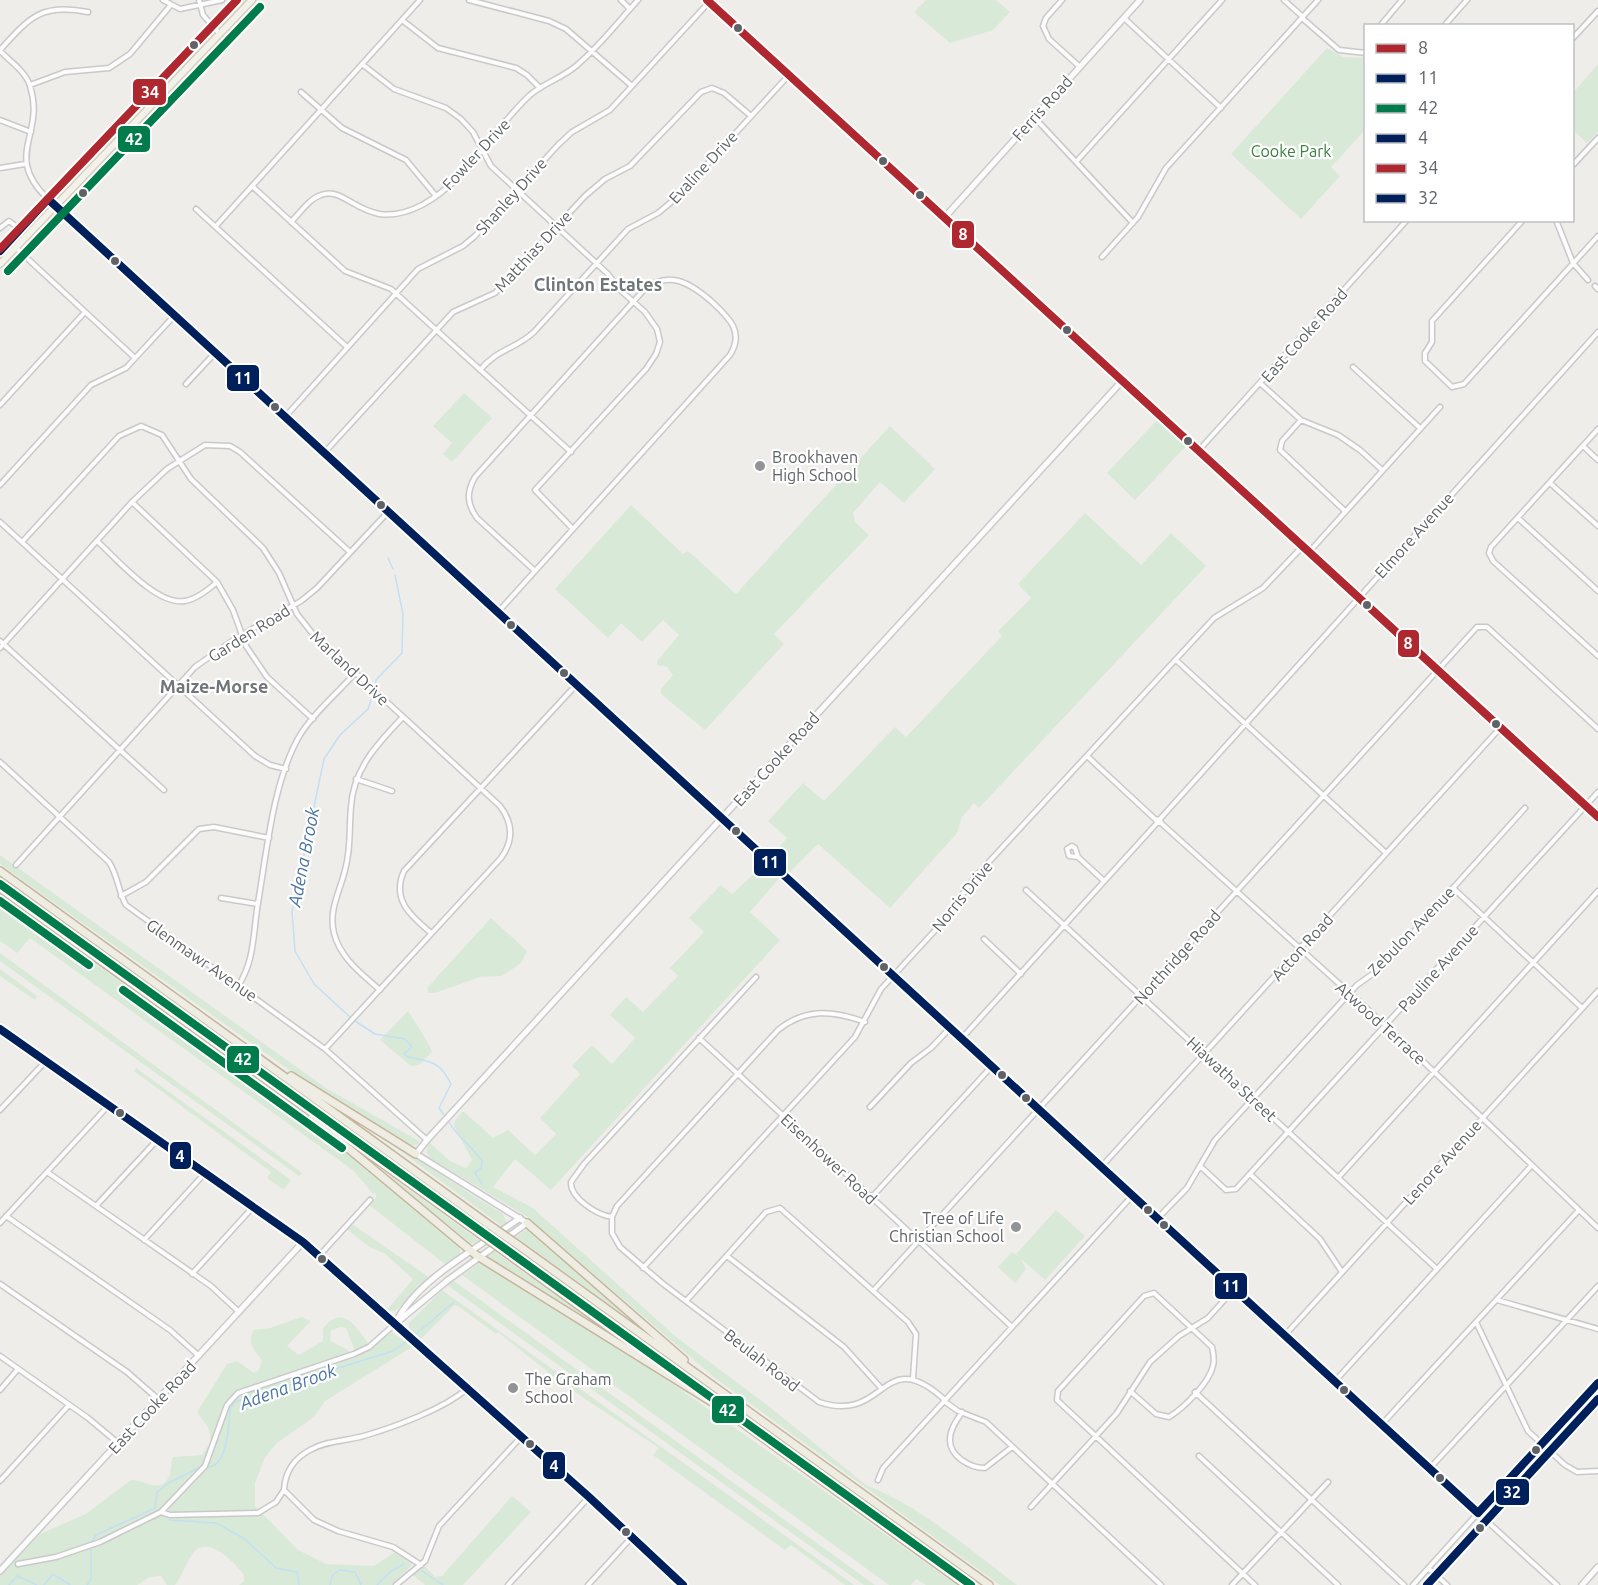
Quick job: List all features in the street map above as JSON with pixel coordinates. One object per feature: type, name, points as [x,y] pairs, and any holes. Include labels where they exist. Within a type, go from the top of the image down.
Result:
[{"type":"highway","points":[[0,871],[989,1585]]},
{"type":"highway","points":[[0,888],[966,1585]]},
{"type":"highway","points":[[256,1055],[416,1154]]},
{"type":"highway","points":[[261,1076],[472,1252],[720,1407]]},
{"type":"highway","points":[[527,1223],[713,1386]]},
{"type":"main road","points":[[0,251],[239,0]]},
{"type":"main road","points":[[0,264],[252,0]]},
{"type":"main road","name":"Ferris Road","points":[[945,217],[1140,0]]},
{"type":"main road","points":[[709,1],[1200,449],[1598,817]]},
{"type":"main road","points":[[134,122],[147,95]]},
{"type":"main road","points":[[94,163],[107,138]]},
{"type":"main road","points":[[48,199],[1478,1512],[1598,1383]]},
{"type":"main road","name":"East Cooke Road","points":[[416,1154],[1123,380]]},
{"type":"main road","points":[[0,1029],[303,1242],[589,1497],[674,1581],[683,1585]]},
{"type":"main road","points":[[395,1324],[479,1257],[527,1223],[416,1154]]},
{"type":"main road","points":[[395,1324],[401,1311],[425,1288],[520,1218]]},
{"type":"main road","name":"East Cooke Road","points":[[0,1570],[303,1242]]},
{"type":"main road","points":[[1582,1585],[1598,1568]]},
{"type":"street","points":[[163,0],[170,6],[180,9],[222,0]]},
{"type":"street","points":[[199,0],[199,6],[212,27],[219,33]]},
{"type":"street","points":[[216,226],[420,0]]},
{"type":"street","points":[[469,0],[549,21],[571,32],[632,86]]},
{"type":"street","points":[[621,0],[630,9]]},
{"type":"street","name":"Fowler Drive","points":[[291,222],[313,199],[324,194],[338,195],[361,210],[388,216],[406,212],[436,196],[540,87],[568,72],[593,50],[638,0]]},
{"type":"street","points":[[1062,0],[1043,22],[1044,32],[1080,67]]},
{"type":"street","points":[[1076,162],[1222,0]]},
{"type":"street","points":[[1284,0],[1339,50],[1364,53]]},
{"type":"street","points":[[1102,257],[1145,207],[1161,174],[1318,0]]},
{"type":"street","points":[[1382,24],[1402,0]]},
{"type":"street","points":[[1446,24],[1467,0]]},
{"type":"street","name":"Shanley Drive","points":[[285,417],[395,294],[424,265],[463,246],[475,236],[566,136],[604,115],[709,1]]},
{"type":"street","points":[[30,85],[65,72],[109,68],[130,54],[170,6]]},
{"type":"street","points":[[48,199],[33,183],[25,164],[25,150],[35,118],[30,85],[21,71],[0,51],[34,15],[60,8],[87,12]]},
{"type":"street","points":[[1574,37],[1598,11]]},
{"type":"street","points":[[1124,18],[1221,108]]},
{"type":"street","points":[[402,20],[438,48],[516,68],[540,87]]},
{"type":"street","points":[[362,64],[404,94],[453,113],[468,126],[490,166],[596,263],[657,328],[660,342],[656,354],[535,490],[573,529]]},
{"type":"street","name":"Evaline Drive","points":[[480,370],[498,352],[525,340],[628,229],[658,213],[675,199],[789,75]]},
{"type":"street","name":"Matthias Drive","points":[[324,453],[436,330],[460,307],[495,292],[597,184],[630,166],[642,156],[701,92],[712,88],[724,93],[751,116]]},
{"type":"street","points":[[301,92],[353,135],[399,155],[413,166],[436,196]]},
{"type":"street","points":[[1034,117],[1133,223]]},
{"type":"street","points":[[0,120],[31,132]]},
{"type":"street","points":[[1574,164],[1598,138]]},
{"type":"street","points":[[0,168],[25,164]]},
{"type":"street","points":[[252,186],[345,270],[384,284],[571,452]]},
{"type":"street","points":[[196,209],[348,346]]},
{"type":"street","points":[[0,228],[9,221],[20,229]]},
{"type":"street","name":"East Cooke Road","points":[[1200,449],[1405,222]]},
{"type":"street","points":[[1521,222],[1432,321],[1432,342],[1425,353],[1425,361],[1456,388],[1464,384],[1598,236]]},
{"type":"street","points":[[1557,222],[1574,263],[1588,280]]},
{"type":"street","points":[[15,247],[135,358]]},
{"type":"street","points":[[498,612],[730,355],[737,340],[736,330],[729,318],[688,283],[669,279],[650,285],[475,477],[468,497],[470,508],[477,518],[535,571]]},
{"type":"street","points":[[0,405],[85,312]]},
{"type":"street","points":[[0,485],[91,385],[122,370],[174,316]]},
{"type":"street","name":"Elmore Avenue","points":[[962,1038],[1318,646],[1359,596],[1598,332]]},
{"type":"street","points":[[186,384],[215,353]]},
{"type":"street","points":[[1353,368],[1420,429]]},
{"type":"street","points":[[1260,383],[1301,420],[1338,435],[1360,450],[1382,470]]},
{"type":"street","points":[[1310,551],[1440,407]]},
{"type":"street","points":[[1301,420],[1282,441],[1280,450],[1345,511]]},
{"type":"street","name":"Marland Drive","points":[[22,542],[125,431],[141,426],[157,431],[202,491],[263,548],[279,573],[293,606],[312,633],[480,788],[507,816],[511,836],[501,858],[431,933]]},
{"type":"street","points":[[1598,429],[1491,548],[1489,554],[1493,561],[1598,656]]},
{"type":"street","points":[[164,790],[1,644],[132,502],[179,460],[205,445],[230,446],[240,452],[350,552]]},
{"type":"street","points":[[1583,446],[1598,460]]},
{"type":"street","points":[[1550,483],[1598,526]]},
{"type":"street","points":[[132,502],[217,582],[231,604],[246,646],[267,677],[313,719]]},
{"type":"street","name":"Garden Road","points":[[16,865],[195,667],[242,635],[293,606],[317,588],[388,512]]},
{"type":"street","points":[[1518,518],[1598,591]]},
{"type":"street","points":[[0,522],[260,760],[286,770]]},
{"type":"street","points":[[97,541],[155,592],[169,601],[194,599],[217,582]]},
{"type":"street","name":"Norris Drive","points":[[643,1268],[855,1037],[865,1022],[876,996],[940,925],[975,877],[1214,618],[1263,588],[1304,545]]},
{"type":"street","name":"Northridge Road","points":[[873,1290],[1439,669],[1482,625],[1487,627],[1598,729]]},
{"type":"street","points":[[1176,660],[1386,853]]},
{"type":"street","points":[[238,986],[252,960],[269,838],[286,770],[300,735],[355,674]]},
{"type":"street","points":[[326,1048],[431,933],[406,910],[399,894],[401,878],[408,864],[577,684]]},
{"type":"street","points":[[380,990],[344,956],[338,944],[332,920],[346,867],[351,800],[357,779],[371,753],[403,717]]},
{"type":"street","name":"Acton Road","points":[[1102,1166],[1501,727]]},
{"type":"street","name":"Atwood Terrace","points":[[1087,756],[1299,950],[1386,1026],[1598,1228]]},
{"type":"street","name":"Glenmawr Avenue","points":[[0,762],[109,862],[115,872],[121,896],[133,911],[326,1048],[427,1140]]},
{"type":"street","points":[[357,779],[392,791]]},
{"type":"street","name":"Pauline Avenue","points":[[1200,1166],[1226,1190],[1236,1190],[1598,792]]},
{"type":"street","name":"Zebulon Avenue","points":[[1158,1218],[1187,1188],[1215,1140],[1350,993],[1381,968],[1525,808]]},
{"type":"street","points":[[121,896],[146,882],[199,829],[214,827],[269,838]]},
{"type":"street","points":[[1078,857],[1104,881]]},
{"type":"street","points":[[1453,888],[1582,1008]]},
{"type":"street","name":"Hiawatha Street","points":[[1026,890],[1437,1269]]},
{"type":"street","points":[[1338,1178],[1598,891]]},
{"type":"street","points":[[221,898],[258,904]]},
{"type":"street","points":[[984,939],[1021,974]]},
{"type":"street","points":[[756,977],[584,1164],[571,1182],[571,1188],[596,1212],[612,1217],[617,1206],[778,1030],[797,1017],[832,1012],[865,1022]]},
{"type":"street","name":"Lenore Avenue","points":[[1286,1334],[1598,991]]},
{"type":"street","points":[[870,1107],[910,1063],[931,1048],[950,1027]]},
{"type":"street","name":"Eisenhower Road","points":[[699,1038],[1012,1327]]},
{"type":"street","points":[[0,1110],[45,1062]]},
{"type":"street","points":[[871,1198],[992,1066]]},
{"type":"street","points":[[0,1223],[108,1106]]},
{"type":"street","points":[[96,1206],[157,1140]]},
{"type":"street","points":[[1336,1380],[1532,1165]]},
{"type":"street","points":[[47,1172],[192,1274],[239,1312]]},
{"type":"street","points":[[144,1240],[205,1173]]},
{"type":"street","points":[[1250,1174],[1320,1239],[1342,1272]]},
{"type":"street","points":[[878,1480],[883,1468],[1133,1195]]},
{"type":"street","points":[[319,1256],[370,1200]]},
{"type":"street","points":[[192,1274],[253,1207]]},
{"type":"street","points":[[686,1301],[766,1212],[776,1207],[787,1212],[908,1322],[916,1334],[912,1378],[929,1386],[945,1401],[962,1412],[986,1422],[1161,1585]]},
{"type":"street","points":[[1383,1423],[1579,1210]]},
{"type":"street","points":[[6,1216],[170,1330],[199,1356]]},
{"type":"street","name":"Beulah Road","points":[[612,1217],[612,1233],[620,1247],[643,1268],[819,1402],[849,1407],[864,1402],[896,1380],[912,1378]]},
{"type":"street","points":[[727,1256],[844,1347],[882,1389]]},
{"type":"street","points":[[0,1284],[127,1372],[158,1399]]},
{"type":"street","points":[[1431,1467],[1598,1286]]},
{"type":"street","points":[[1031,1507],[1117,1413],[1140,1375],[1161,1351],[1208,1318],[1235,1288]]},
{"type":"street","points":[[1130,1391],[1162,1417],[1175,1413],[1208,1377],[1215,1359],[1212,1347],[1194,1328],[1158,1295],[1150,1293],[1144,1296],[1056,1396],[1059,1403],[1255,1585]]},
{"type":"street","points":[[1497,1300],[1598,1329]]},
{"type":"street","points":[[1476,1322],[1528,1431],[1577,1472],[1598,1471]]},
{"type":"street","points":[[18,1564],[45,1560],[84,1548],[161,1512],[205,1466],[227,1405],[238,1393],[297,1375],[369,1347],[395,1324]]},
{"type":"street","points":[[0,1356],[69,1405],[117,1443]]},
{"type":"street","points":[[0,1390],[18,1369]]},
{"type":"street","points":[[161,1512],[170,1515],[258,1513],[276,1502],[284,1490],[285,1478],[290,1468],[311,1449],[366,1436],[412,1418],[467,1388]]},
{"type":"street","points":[[1195,1392],[1404,1585]]},
{"type":"street","points":[[0,1481],[69,1405]]},
{"type":"street","points":[[962,1412],[950,1437],[950,1447],[964,1461],[977,1468],[985,1468],[1012,1447]]},
{"type":"street","points":[[396,1585],[427,1559],[439,1526],[521,1437]]},
{"type":"street","points":[[1199,1456],[1338,1585]]},
{"type":"street","points":[[1232,1585],[1328,1482]]},
{"type":"street","points":[[284,1490],[314,1520],[338,1531],[393,1547],[421,1565]]},
{"type":"street","points":[[508,1585],[589,1497]]},
{"type":"street","points":[[1413,1585],[1478,1512],[1557,1585]]},
{"type":"street","points":[[588,1585],[632,1537]]},
{"type":"street","points":[[1428,1568],[1446,1585]]},
{"type":"green space","points":[[926,0],[996,0],[1010,12],[993,30],[950,43],[914,12]]},
{"type":"green space","name":"Cooke Park","points":[[1327,48],[1343,57],[1364,58],[1364,131],[1331,167],[1340,176],[1301,219],[1231,154]]},
{"type":"green space","points":[[1598,64],[1598,132],[1587,143],[1574,131],[1574,92]]},
{"type":"green space","points":[[464,393],[492,418],[452,462],[443,454],[452,443],[433,426]]},
{"type":"green space","points":[[1157,420],[1186,446],[1135,500],[1107,473]]},
{"type":"green space","points":[[890,426],[935,469],[904,503],[880,482],[853,513],[855,522],[869,535],[774,634],[784,644],[705,730],[661,694],[661,689],[673,675],[667,667],[657,665],[657,661],[679,635],[663,620],[642,642],[621,623],[608,638],[555,589],[631,505],[683,554],[688,551],[736,594]]},
{"type":"green space","points":[[1085,513],[1141,565],[1171,533],[1206,566],[979,808],[974,803],[962,817],[957,833],[890,908],[818,844],[788,874],[770,858],[787,838],[768,821],[803,783],[824,801],[895,727],[906,737],[1002,636],[998,631],[1031,598],[1018,584]]},
{"type":"green space","points":[[0,855],[326,1088],[419,1141],[418,1144],[410,1146],[292,1072],[0,864]]},
{"type":"green space","points":[[767,862],[782,875],[750,912],[780,940],[551,1190],[515,1159],[493,1187],[533,1208],[676,1337],[766,1404],[866,1485],[887,1494],[926,1517],[1017,1585],[1000,1585],[715,1378],[526,1216],[432,1159],[426,1152],[429,1142],[450,1161],[466,1168],[472,1160],[454,1126],[463,1111],[493,1138],[508,1130],[535,1155],[556,1134],[540,1118],[580,1074],[572,1066],[592,1045],[612,1064],[635,1038],[610,1015],[626,997],[643,1012],[678,976],[670,968],[704,932],[689,918],[721,885],[732,894]]},
{"type":"green space","points":[[0,895],[236,1065],[315,1125],[459,1246],[461,1255],[445,1264],[369,1205],[376,1197],[375,1192],[373,1194],[354,1171],[30,938],[17,953],[0,941]]},
{"type":"green space","points":[[491,918],[527,951],[521,963],[502,976],[480,977],[435,993],[428,993],[427,988]]},
{"type":"green space","points":[[0,953],[302,1174],[299,1176],[0,961]]},
{"type":"green space","points":[[0,969],[37,996],[35,1000],[0,976]]},
{"type":"green space","points":[[408,1011],[432,1052],[419,1065],[411,1066],[380,1040]]},
{"type":"green space","points":[[136,1068],[291,1180],[284,1190],[267,1178],[271,1172],[134,1071]]},
{"type":"green space","points":[[361,1122],[503,1214],[507,1223],[502,1226]]},
{"type":"green space","points":[[359,1153],[480,1241],[471,1244]]},
{"type":"green space","points":[[1056,1210],[1085,1236],[1045,1280],[1021,1259],[1026,1269],[1015,1283],[998,1267],[1012,1252],[1019,1257],[1016,1254]]},
{"type":"green space","points":[[352,1224],[430,1278],[395,1311],[387,1310],[413,1279],[384,1253],[369,1247],[347,1229]]},
{"type":"green space","points":[[529,1228],[654,1337],[516,1237]]},
{"type":"green space","points":[[494,1251],[606,1331],[485,1258]]},
{"type":"green space","points":[[480,1263],[636,1358],[957,1585],[926,1585],[916,1579],[911,1585],[889,1585],[462,1275]]},
{"type":"green space","points":[[454,1281],[875,1585],[864,1585],[447,1285]]},
{"type":"green space","points":[[442,1290],[854,1585],[845,1585],[791,1545],[785,1550],[653,1455],[659,1448],[564,1385],[566,1383],[557,1375],[554,1377],[498,1332],[496,1334],[458,1306],[455,1305],[421,1339],[409,1328],[409,1323]]},
{"type":"green space","points":[[302,1317],[311,1321],[287,1346],[299,1355],[323,1341],[323,1329],[330,1321],[337,1318],[350,1321],[371,1347],[392,1332],[412,1347],[325,1401],[314,1417],[277,1443],[265,1457],[255,1483],[255,1506],[298,1550],[326,1564],[374,1566],[395,1552],[409,1558],[412,1565],[392,1585],[239,1585],[244,1581],[244,1575],[240,1570],[222,1553],[207,1547],[194,1552],[175,1585],[167,1585],[161,1576],[150,1577],[137,1585],[0,1585],[0,1576],[40,1534],[86,1514],[131,1480],[155,1485],[164,1484],[170,1475],[173,1457],[202,1455],[211,1442],[208,1427],[197,1412],[227,1364],[237,1361],[254,1373],[258,1371],[262,1361],[252,1346],[252,1334],[254,1330],[270,1328]],"holes":[[[340,1327],[346,1328],[356,1354],[330,1341],[331,1331]]]},
{"type":"green space","points":[[512,1496],[531,1512],[463,1585],[425,1585],[413,1575],[424,1565],[435,1577],[442,1576]]},
{"type":"waterway","name":"Adena Brook","points":[[388,558],[393,569]]},
{"type":"waterway","name":"Adena Brook","points":[[375,687],[376,680],[402,653],[403,614],[395,575]]},
{"type":"waterway","name":"Adena Brook","points":[[350,1017],[314,984],[295,951],[292,912],[324,759],[340,735],[368,709],[373,694]]},
{"type":"waterway","name":"Adena Brook","points":[[355,1021],[375,1034],[405,1039],[412,1047],[404,1054],[434,1064],[443,1071],[451,1084],[439,1108],[444,1115]]},
{"type":"waterway","name":"Adena Brook","points":[[449,1122],[482,1161],[481,1168],[475,1173],[482,1184]]},
{"type":"waterway","name":"Adena Brook","points":[[416,1334],[454,1302]]},
{"type":"waterway","name":"Adena Brook","points":[[208,1467],[215,1465],[224,1452],[230,1409],[234,1402],[303,1381],[311,1382],[319,1374],[393,1351],[406,1342]]},
{"type":"waterway","name":"Adena Brook","points":[[91,1543],[96,1535],[155,1508],[157,1492],[200,1467]]},
{"type":"waterway","points":[[169,1520],[216,1523],[245,1539],[276,1568],[297,1572],[299,1585]]},
{"type":"waterway","name":"Adena Brook","points":[[87,1585],[91,1579],[91,1548]]},
{"type":"waterway","points":[[377,1585],[391,1571],[404,1564]]},
{"type":"waterway","points":[[330,1585],[332,1576],[339,1570],[355,1572],[361,1585]]},
{"type":"waterway","points":[[422,1571],[443,1585]]},
{"type":"waterway","name":"Adena Brook","points":[[44,1585],[53,1574],[70,1585]]},
{"type":"waterway","name":"Adena Brook","points":[[9,1585],[17,1576],[37,1585]]},
{"type":"transit line","name":"34","points":[[0,249],[237,0]]},
{"type":"transit line","name":"8","points":[[707,0],[1598,817]]},
{"type":"transit line","name":"42","points":[[8,271],[260,7]]},
{"type":"transit line","name":"11","points":[[0,251],[48,199],[1478,1513]]},
{"type":"transit line","name":"42","points":[[0,884],[971,1585]]},
{"type":"transit line","name":"42","points":[[0,901],[89,965]]},
{"type":"transit line","name":"42","points":[[123,990],[342,1148]]},
{"type":"transit line","name":"4","points":[[0,1029],[303,1242],[589,1497],[683,1585]]},
{"type":"transit line","name":"11","points":[[1478,1513],[1598,1383]]},
{"type":"transit line","name":"32","points":[[1427,1585],[1598,1399]]},
{"type":"place","name":"Brookhaven High School","points":[[760,466]]},
{"type":"place","name":"Tree of Life Christian School","points":[[1016,1227]]},
{"type":"place","name":"The Graham School","points":[[513,1388]]},
{"type":"district","name":"Clinton Estates","points":[[598,285]]},
{"type":"district","name":"Maize-Morse","points":[[214,687]]}]
